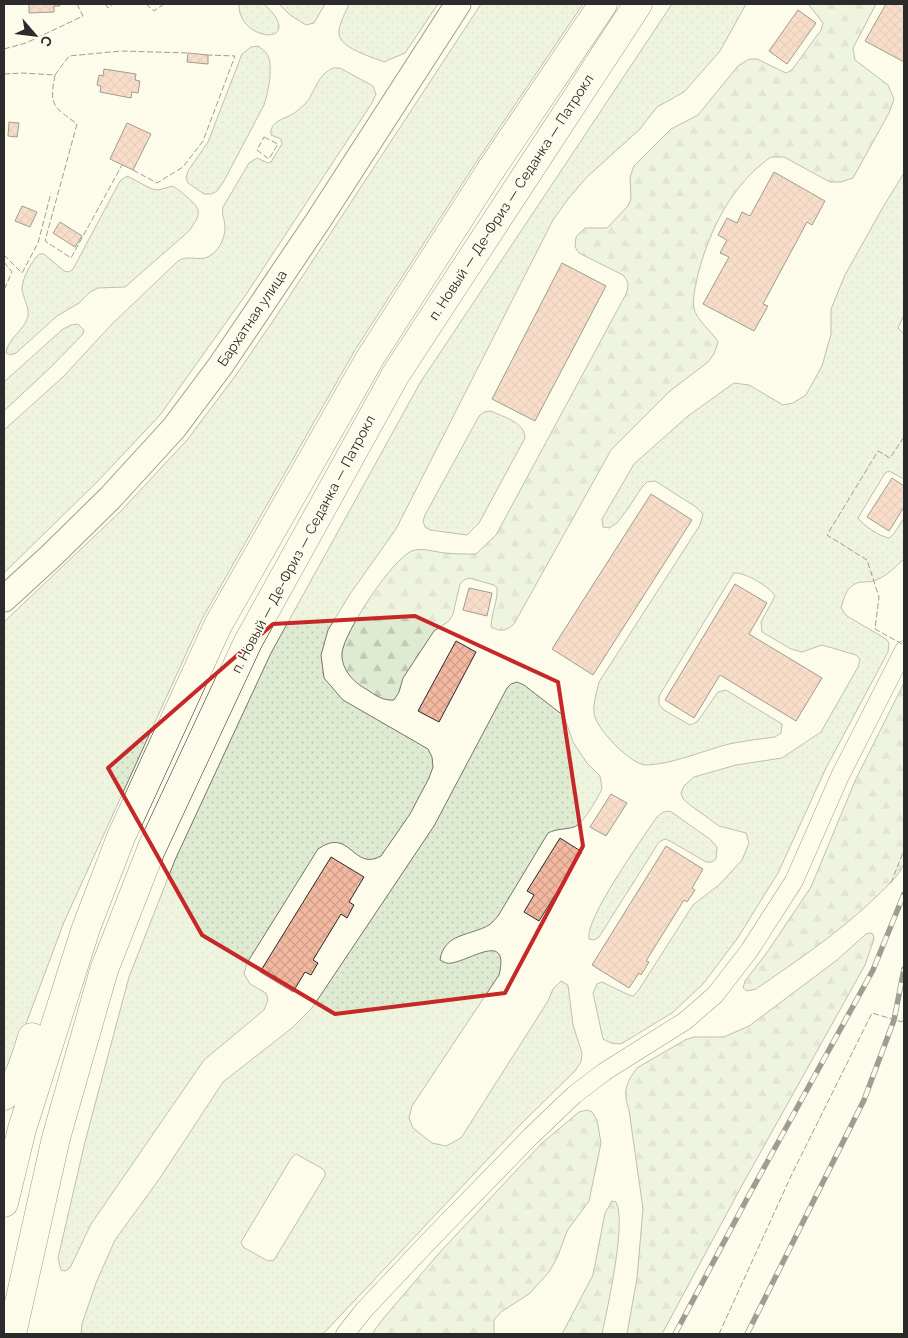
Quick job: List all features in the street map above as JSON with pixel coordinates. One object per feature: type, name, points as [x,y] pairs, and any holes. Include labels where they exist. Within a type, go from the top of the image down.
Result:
[{"type":"main road","name":"Бархатная улица","points":[[4,599],[110,498],[174,428],[221,365],[318,221],[458,4]]},
{"type":"main road","points":[[4,1203],[22,1129],[86,928],[122,837],[218,625],[370,358],[490,171],[603,4]]},
{"type":"main road","name":"п. Новый — Де-Фриз — Седанка — Патрокл","points":[[15,1329],[56,1138],[104,970],[151,850],[248,642],[396,374],[638,4]]},
{"type":"main road","points":[[4,1096],[8,1093],[20,1070],[66,946],[72,937],[86,928]]},
{"type":"street","points":[[345,1334],[364,1310],[429,1241],[531,1136],[567,1102],[604,1072],[685,1022],[715,995],[749,951],[794,881],[840,776],[904,650]]},
{"type":"highlighted area","points":[[415,616],[558,682],[583,846],[505,993],[335,1014],[202,935],[108,768],[273,624]]},
{"type":"green space","points":[[239,4],[264,4],[278,20],[279,27],[277,32],[266,35],[251,29],[240,14]]},
{"type":"green space","points":[[279,4],[325,4],[314,23],[306,25],[290,15]]},
{"type":"green space","points":[[349,4],[438,4],[405,53],[384,62],[351,48],[341,39],[339,34],[340,27]]},
{"type":"green space","points":[[481,4],[583,4],[475,164],[355,350],[202,619],[64,922],[11,1064],[4,1078],[4,622],[121,511],[187,440],[236,375],[279,312]]},
{"type":"green space","points":[[672,4],[746,4],[720,51],[684,92],[657,107],[640,129],[587,177],[553,220],[396,529],[350,594],[328,630],[321,655],[324,678],[343,700],[428,749],[432,757],[433,767],[429,778],[410,814],[381,856],[372,859],[364,858],[345,845],[337,843],[329,843],[318,849],[247,963],[244,974],[250,984],[266,993],[268,1000],[264,1010],[204,1060],[91,1224],[70,1268],[65,1271],[61,1270],[58,1258],[85,1142],[129,977],[175,860],[271,653],[420,383]]},
{"type":"green space","points":[[808,4],[876,4],[853,48],[855,60],[888,85],[894,99],[889,113],[853,178],[841,182],[830,182],[784,157],[771,157],[745,180],[724,209],[716,224],[703,257],[694,291],[695,312],[718,342],[714,354],[708,362],[670,391],[611,450],[514,624],[503,630],[491,627],[497,588],[494,585],[469,578],[464,580],[460,584],[453,614],[449,621],[434,631],[403,678],[399,692],[394,700],[386,700],[361,686],[352,679],[342,659],[345,643],[360,613],[393,567],[412,551],[424,550],[476,554],[496,535],[626,294],[628,284],[623,275],[579,253],[575,247],[576,237],[585,228],[607,228],[628,206],[631,199],[630,177],[634,166],[671,129],[698,115],[738,66],[749,59],[757,59],[786,73],[792,70],[821,30],[823,23]]},
{"type":"green space","points":[[258,46],[267,54],[270,65],[269,87],[264,105],[224,181],[217,191],[212,194],[204,194],[188,183],[186,178],[188,171],[208,142],[242,54],[251,47]]},
{"type":"green space","points":[[333,68],[340,68],[373,86],[376,94],[372,103],[247,293],[160,415],[97,482],[4,573],[4,430],[63,377],[112,324],[178,261],[185,258],[205,258],[217,250],[225,232],[223,207],[249,163],[257,158],[268,163],[271,162],[282,144],[281,139],[271,135],[273,126],[276,122],[294,113],[304,105],[322,76]]},
{"type":"green space","points":[[904,173],[904,315],[898,328],[904,334],[904,479],[889,471],[885,473],[858,518],[872,530],[889,538],[904,518],[904,559],[880,578],[874,581],[859,582],[850,587],[841,608],[847,616],[886,639],[889,643],[888,652],[826,768],[778,873],[737,939],[703,984],[672,1013],[621,1044],[611,1043],[603,1039],[593,993],[597,984],[602,982],[633,996],[693,905],[720,884],[742,860],[749,843],[746,833],[719,826],[683,799],[681,793],[684,786],[694,777],[736,765],[782,758],[821,732],[858,667],[860,659],[856,655],[822,645],[802,652],[791,649],[762,632],[761,622],[775,596],[768,588],[757,581],[739,573],[734,573],[659,696],[659,704],[664,710],[690,725],[697,722],[718,692],[726,690],[782,724],[781,733],[775,737],[729,744],[666,763],[646,765],[632,759],[615,745],[596,720],[594,705],[599,682],[700,525],[703,514],[696,507],[655,481],[647,482],[642,487],[617,523],[609,528],[603,527],[602,519],[634,464],[688,416],[734,383],[749,385],[783,405],[793,403],[806,395],[822,366],[831,334],[831,309],[845,275]]},
{"type":"green space","points":[[127,176],[152,189],[159,190],[172,186],[180,191],[193,202],[198,210],[193,226],[125,287],[98,288],[90,292],[79,303],[57,316],[16,353],[11,355],[6,353],[9,343],[23,326],[28,316],[22,285],[33,261],[39,254],[44,254],[64,271],[69,272],[73,269],[120,181]]},
{"type":"green space","points":[[78,324],[84,330],[83,334],[4,411],[4,382],[63,329]]},
{"type":"green space","points":[[491,411],[517,424],[524,432],[525,438],[479,523],[467,535],[430,530],[425,527],[423,521],[425,515],[479,416],[484,412]]},
{"type":"green space","points":[[517,682],[524,685],[564,716],[573,742],[587,763],[600,776],[602,789],[590,810],[578,825],[548,833],[498,916],[482,929],[452,940],[442,951],[440,960],[450,963],[486,951],[494,951],[499,954],[501,961],[499,975],[412,1106],[409,1118],[413,1128],[432,1143],[446,1146],[461,1138],[548,1001],[553,989],[561,981],[568,985],[573,1025],[582,1053],[581,1062],[574,1072],[521,1124],[323,1334],[81,1334],[82,1324],[96,1283],[115,1240],[160,1178],[223,1082],[292,1028],[312,1008],[434,826],[507,688]],"holes":[[[296,1154],[323,1169],[325,1176],[274,1260],[268,1261],[243,1247],[241,1242],[292,1157]]]},
{"type":"green space","points":[[904,683],[904,864],[888,885],[848,922],[756,989],[747,991],[743,988],[745,981],[766,954],[811,887],[855,781]]},
{"type":"green space","points":[[670,811],[711,840],[717,847],[716,859],[712,862],[706,862],[670,841],[665,839],[659,842],[599,937],[594,940],[589,939],[590,929],[596,915],[616,879],[656,818],[663,812]]},
{"type":"green space","points":[[866,934],[873,934],[874,939],[865,965],[740,1189],[662,1334],[627,1334],[637,1278],[643,1209],[626,1098],[626,1088],[630,1079],[637,1068],[685,1040],[694,1037],[724,1037],[749,1026],[837,960]]},
{"type":"green space","points":[[587,1110],[592,1112],[597,1120],[601,1143],[589,1201],[567,1231],[557,1258],[549,1272],[529,1294],[501,1312],[494,1320],[494,1334],[372,1334],[441,1251],[541,1144],[579,1112]]},
{"type":"green space","points":[[612,1201],[616,1202],[619,1212],[618,1246],[602,1334],[562,1334],[593,1275],[605,1213]]},
{"type":"building","points":[[29,4],[59,4],[60,6],[54,6],[54,12],[29,13]]},
{"type":"building","points":[[886,4],[904,4],[904,62],[865,41]]},
{"type":"building","points":[[798,10],[816,23],[787,64],[769,51]]},
{"type":"building","points":[[188,53],[208,55],[208,64],[187,62]]},
{"type":"building","points":[[104,69],[136,74],[135,80],[140,81],[138,93],[132,92],[131,98],[100,92],[101,86],[97,85],[99,75],[103,76]]},
{"type":"building","points":[[9,122],[19,123],[17,137],[8,136]]},
{"type":"building","points":[[127,123],[151,134],[133,170],[110,159]]},
{"type":"building","points":[[774,172],[825,201],[812,225],[807,222],[763,304],[768,306],[754,331],[703,304],[729,257],[720,253],[727,240],[718,235],[727,218],[737,223],[742,212],[750,216]]},
{"type":"building","points":[[22,206],[37,212],[30,227],[15,221]]},
{"type":"building","points":[[60,222],[82,236],[75,247],[53,233]]},
{"type":"building","points":[[562,263],[606,286],[535,421],[492,399]]},
{"type":"building","points":[[892,478],[904,486],[904,507],[889,531],[867,517]]},
{"type":"building","points":[[651,494],[692,520],[593,675],[552,649]]},
{"type":"building","points":[[735,584],[767,603],[749,634],[822,678],[796,721],[720,675],[694,718],[665,700]]},
{"type":"building","points":[[469,588],[492,593],[487,616],[463,610]]},
{"type":"building","points":[[456,641],[476,652],[439,722],[418,711]]},
{"type":"building","points":[[611,794],[627,803],[606,836],[590,827]]},
{"type":"building","points":[[560,838],[582,852],[539,921],[524,912],[534,895],[527,891]]},
{"type":"building","points":[[666,846],[703,869],[692,888],[695,890],[687,902],[684,900],[646,961],[649,962],[641,975],[639,973],[629,988],[592,965]]},
{"type":"building","points":[[331,857],[364,877],[349,902],[354,905],[347,918],[341,914],[313,960],[318,963],[311,975],[305,972],[293,992],[260,972]]},
{"type":"railway","points":[[675,1334],[873,970],[904,894]]},
{"type":"railway","points":[[747,1334],[864,1100],[894,1020],[904,969]]},
{"type":"fence","points":[[4,49],[26,43],[83,16],[77,4]]},
{"type":"fence","points":[[105,4],[108,8],[113,4]]},
{"type":"fence","points":[[146,4],[154,11],[164,4]]},
{"type":"fence","points":[[4,74],[55,75],[69,56],[121,51],[188,53]]},
{"type":"fence","points":[[133,170],[157,183],[183,167],[203,141],[235,56],[208,55]]},
{"type":"fence","points":[[55,75],[53,93],[55,104],[58,109],[77,124],[45,241],[71,258],[122,165]]},
{"type":"fence","points":[[264,137],[278,144],[269,159],[257,150],[264,137]]},
{"type":"fence","points":[[4,255],[22,273],[38,243],[51,193]]},
{"type":"fence","points":[[4,262],[12,272],[4,290]]},
{"type":"fence","points":[[902,644],[875,629],[879,597],[867,560],[827,535],[878,451],[890,458],[904,437]]},
{"type":"fence","points":[[891,883],[904,850]]},
{"type":"fence","points":[[719,1334],[791,1176],[872,1013],[902,1022],[904,1015]]}]
